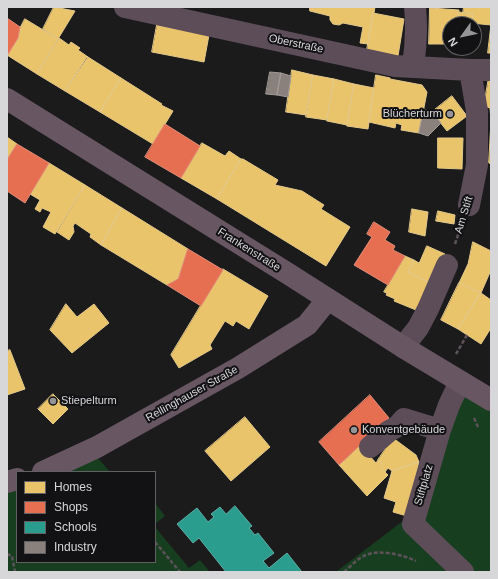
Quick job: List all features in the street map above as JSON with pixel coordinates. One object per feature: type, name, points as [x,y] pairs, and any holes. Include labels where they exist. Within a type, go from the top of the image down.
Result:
[{"type":"main road","name":"Frankenstraße","points":[[7,99],[403,347],[491,400]]},
{"type":"main road","name":"Rellinghauser Straße","points":[[45,471],[97,447],[238,368],[307,324],[328,299]]},
{"type":"street","name":"Oberstraße","points":[[125,7],[395,66],[491,70]]},
{"type":"street","points":[[413,66],[416,48],[417,24],[415,7]]},
{"type":"street","name":"Am Stift","points":[[469,205],[477,165],[477,111],[470,70]]},
{"type":"street","points":[[403,347],[418,328],[425,315],[447,265]]},
{"type":"street","name":"Stiftplatz","points":[[460,382],[449,405],[440,430],[413,524],[463,572]]},
{"type":"street","points":[[370,447],[389,431],[398,426],[404,419],[440,430]]},
{"type":"path","name":"Am Stift","points":[[447,265],[469,205]]},
{"type":"path","points":[[463,340],[467,335]]},
{"type":"path","points":[[156,543],[180,572]]},
{"type":"path","points":[[344,572],[365,555],[372,553],[386,553],[409,558],[421,563]]},
{"type":"path","points":[[7,554],[12,556]]},
{"type":"path","points":[[12,556],[16,554]]},
{"type":"path","points":[[12,556],[15,572]]},
{"type":"green space","points":[[461,383],[491,402],[491,572],[463,572],[413,524]]},
{"type":"green space","points":[[97,457],[109,471],[61,471]]},
{"type":"green space","points":[[16,486],[16,563],[156,563],[156,528],[189,568],[200,560],[210,572],[7,572],[7,488]]},
{"type":"green space","points":[[156,504],[165,516],[156,523]]},
{"type":"green space","points":[[416,511],[461,572],[336,572]]},
{"type":"building: Homes","points":[[54,7],[75,11],[58,39],[43,29]]},
{"type":"building: Homes","points":[[310,7],[375,7],[368,44],[360,43],[363,27],[343,23],[339,25],[333,24],[330,20],[330,16],[310,11]]},
{"type":"building: Homes","points":[[464,7],[491,7],[491,25],[482,24],[482,16],[473,16],[473,14],[463,13]]},
{"type":"building: Homes","points":[[430,8],[459,10],[459,16],[442,16],[442,44],[429,44]]},
{"type":"building: Homes","points":[[459,12],[473,14],[473,16],[459,16]]},
{"type":"building: Homes","points":[[373,13],[404,19],[398,56],[367,50]]},
{"type":"building: Homes","points":[[25,19],[58,39],[37,74],[7,55],[18,38],[19,30]]},
{"type":"building: Homes","points":[[157,25],[209,35],[204,62],[152,52]]},
{"type":"building: Homes","points":[[491,25],[491,53],[488,53]]},
{"type":"building: Homes","points":[[59,38],[69,45],[71,42],[80,48],[78,50],[88,57],[65,91],[37,74]]},
{"type":"building: Homes","points":[[87,57],[121,78],[100,112],[65,91]]},
{"type":"building: Homes","points":[[292,70],[313,75],[306,115],[286,112]]},
{"type":"building: Homes","points":[[313,75],[334,79],[327,120],[306,117]]},
{"type":"building: Homes","points":[[376,75],[422,85],[427,92],[419,133],[401,130],[402,125],[396,123],[395,128],[369,122]]},
{"type":"building: Homes","points":[[489,77],[491,78],[491,121],[490,108],[484,106]]},
{"type":"building: Homes","points":[[121,78],[162,104],[161,105],[173,111],[153,144],[100,112]]},
{"type":"building: Homes","points":[[334,79],[354,84],[347,125],[327,121]]},
{"type":"building: Homes","points":[[354,84],[374,88],[368,129],[347,126]]},
{"type":"building: Homes","name":"Blücherturm","points":[[452,96],[467,116],[447,131],[432,112]]},
{"type":"building: Homes","points":[[491,121],[491,164],[489,163]]},
{"type":"building: Homes","points":[[7,137],[17,144],[7,160]]},
{"type":"building: Homes","points":[[438,138],[463,138],[462,169],[438,168]]},
{"type":"building: Homes","points":[[202,143],[225,156],[229,151],[241,159],[217,199],[181,178]]},
{"type":"building: Homes","points":[[241,159],[278,180],[275,185],[302,191],[324,205],[321,209],[350,227],[326,266],[217,199]]},
{"type":"building: Homes","points":[[49,163],[85,185],[55,234],[43,227],[51,212],[42,208],[40,212],[35,209],[40,200],[30,194]]},
{"type":"building: Homes","points":[[85,185],[122,208],[101,245],[90,237],[91,234],[75,223],[73,226],[74,232],[69,240],[57,232]]},
{"type":"building: Homes","points":[[122,208],[188,249],[178,279],[167,285],[101,245]]},
{"type":"building: Homes","points":[[412,209],[428,212],[425,236],[409,232]]},
{"type":"building: Homes","points":[[438,211],[455,215],[454,224],[436,221]]},
{"type":"building: Homes","points":[[473,242],[491,251],[491,270],[481,293],[459,283],[468,264]]},
{"type":"building: Homes","points":[[427,246],[445,254],[432,284],[408,272],[414,260],[419,263]]},
{"type":"building: Homes","points":[[405,256],[414,260],[408,272],[432,284],[416,310],[394,301],[395,299],[386,295],[387,293],[384,292]]},
{"type":"building: Homes","points":[[223,269],[268,296],[249,329],[236,321],[233,326],[225,321],[210,345],[212,349],[179,368],[171,355]]},
{"type":"building: Homes","points":[[459,283],[481,293],[458,329],[441,320]]},
{"type":"building: Homes","points":[[481,293],[491,300],[491,328],[481,344],[458,329]]},
{"type":"building: Homes","points":[[66,304],[77,317],[94,304],[109,323],[72,353],[50,330]]},
{"type":"building: Homes","points":[[10,350],[25,389],[7,395],[7,351]]},
{"type":"building: Homes","name":"Stiepelturm","points":[[53,394],[68,409],[53,424],[38,409]]},
{"type":"building: Homes","points":[[245,417],[270,447],[231,481],[205,451]]},
{"type":"building: Homes","points":[[393,438],[416,455],[419,462],[392,471],[388,468],[385,472],[380,467],[383,464],[378,460]]},
{"type":"building: Homes","points":[[360,445],[376,463],[378,460],[383,464],[380,467],[388,475],[367,496],[339,465]]},
{"type":"building: Homes","points":[[419,462],[407,516],[393,512],[396,502],[384,498],[392,471]]},
{"type":"building: Shops","points":[[7,18],[20,27],[18,38],[7,56]]},
{"type":"building: Shops","points":[[165,124],[200,146],[181,178],[145,157]]},
{"type":"building: Shops","points":[[17,144],[49,163],[25,203],[7,191],[7,160]]},
{"type":"building: Shops","points":[[374,222],[390,232],[385,240],[395,246],[393,250],[405,256],[388,285],[354,265],[372,237],[367,234]]},
{"type":"building: Shops","points":[[188,249],[223,270],[201,306],[167,285],[178,279]]},
{"type":"building: Shops","name":"Konventgebäude","points":[[370,395],[389,418],[339,465],[319,442]]},
{"type":"building: Schools","points":[[235,506],[252,526],[249,528],[255,535],[258,533],[274,553],[263,561],[269,568],[287,553],[302,572],[226,572],[199,538],[193,543],[177,524],[197,508],[208,522],[214,517],[211,514],[220,507],[226,514]]},
{"type":"building: Industry","points":[[270,72],[281,73],[277,95],[266,94]]},
{"type":"building: Industry","points":[[281,73],[291,76],[288,97],[277,95]]},
{"type":"building: Industry","points":[[424,109],[432,112],[441,123],[428,136],[419,133]]},
{"type":"place","name":"Blücherturm","points":[[450,114]]},
{"type":"place","name":"Stiepelturm","points":[[53,401]]},
{"type":"place","name":"Konventgebäude","points":[[354,430]]}]
